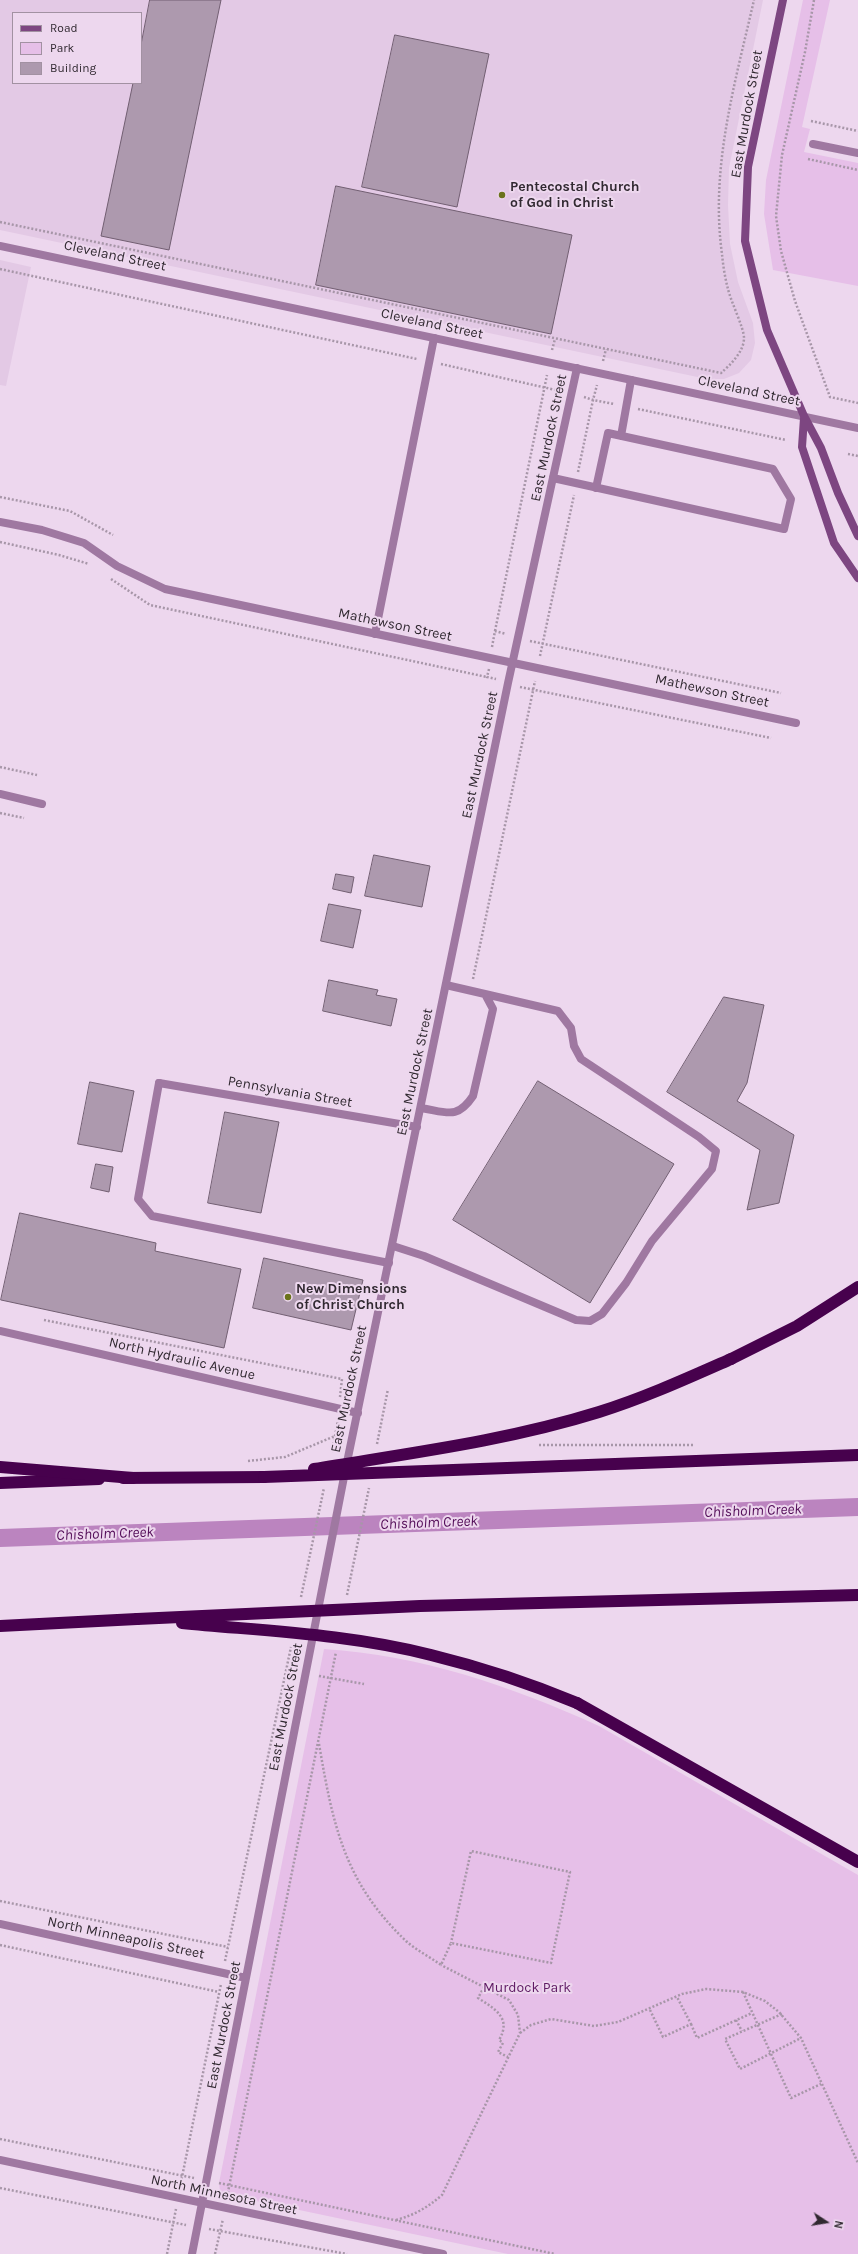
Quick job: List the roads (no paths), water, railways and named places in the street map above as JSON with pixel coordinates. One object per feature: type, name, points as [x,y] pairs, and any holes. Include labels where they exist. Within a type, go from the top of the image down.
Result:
[{"type":"highway","points":[[264,1477],[479,1442],[533,1430],[600,1412],[670,1386],[731,1359],[798,1326],[858,1287]]},
{"type":"highway","points":[[0,1483],[133,1478],[264,1477],[858,1455]]},
{"type":"highway","points":[[0,1467],[133,1478]]},
{"type":"highway","points":[[0,1626],[420,1606],[858,1595]]},
{"type":"highway","points":[[137,1619],[293,1633],[368,1643],[422,1653],[533,1685],[577,1703],[858,1862]]},
{"type":"highway","points":[[0,1630],[46,1624]]},
{"type":"street","name":"East Murdock Street","points":[[783,0],[748,167],[745,241],[768,330],[804,416],[821,448],[838,493],[858,536]]},
{"type":"street","points":[[813,144],[858,153]]},
{"type":"street","name":"Cleveland Street","points":[[0,246],[858,428]]},
{"type":"street","points":[[374,634],[434,338]]},
{"type":"street","name":"East Murdock Street","points":[[192,2254],[345,1472],[393,1246],[512,663],[577,368]]},
{"type":"street","points":[[621,436],[631,380]]},
{"type":"street","name":"East Murdock Street","points":[[804,416],[802,447],[834,543],[858,578]]},
{"type":"street","points":[[553,478],[596,488],[784,529],[791,499],[773,469],[608,433],[596,488]]},
{"type":"street","name":"Mathewson Street","points":[[0,522],[42,530],[84,543],[117,566],[165,589],[796,723]]},
{"type":"street","points":[[0,794],[42,804]]},
{"type":"street","points":[[393,1246],[424,1256],[576,1320],[590,1321],[602,1314],[626,1283],[652,1241],[712,1169],[716,1151],[699,1137],[581,1059],[574,1046],[571,1028],[558,1011],[446,985]]},
{"type":"street","points":[[421,1108],[455,1113],[466,1107],[473,1096],[493,1009],[485,994]]},
{"type":"street","name":"Pennsylvania Street","points":[[389,1263],[152,1216],[138,1199],[159,1083],[417,1127]]},
{"type":"street","name":"North Hydraulic Avenue","points":[[0,1331],[358,1413]]},
{"type":"street","name":"North Minneapolis Street","points":[[0,1924],[246,1978]]},
{"type":"street","name":"North Minnesota Street","points":[[0,2160],[225,2209],[443,2254]]},
{"type":"waterway","name":"Chisholm Creek","points":[[0,1538],[858,1507]]},
{"type":"place","name":"Pentecostal Church of God in Christ","points":[[502,195]]},
{"type":"place","name":"New Dimensions of Christ Church","points":[[288,1297]]},
{"type":"park label","name":"Murdock Park","points":[[527,1988]]}]
